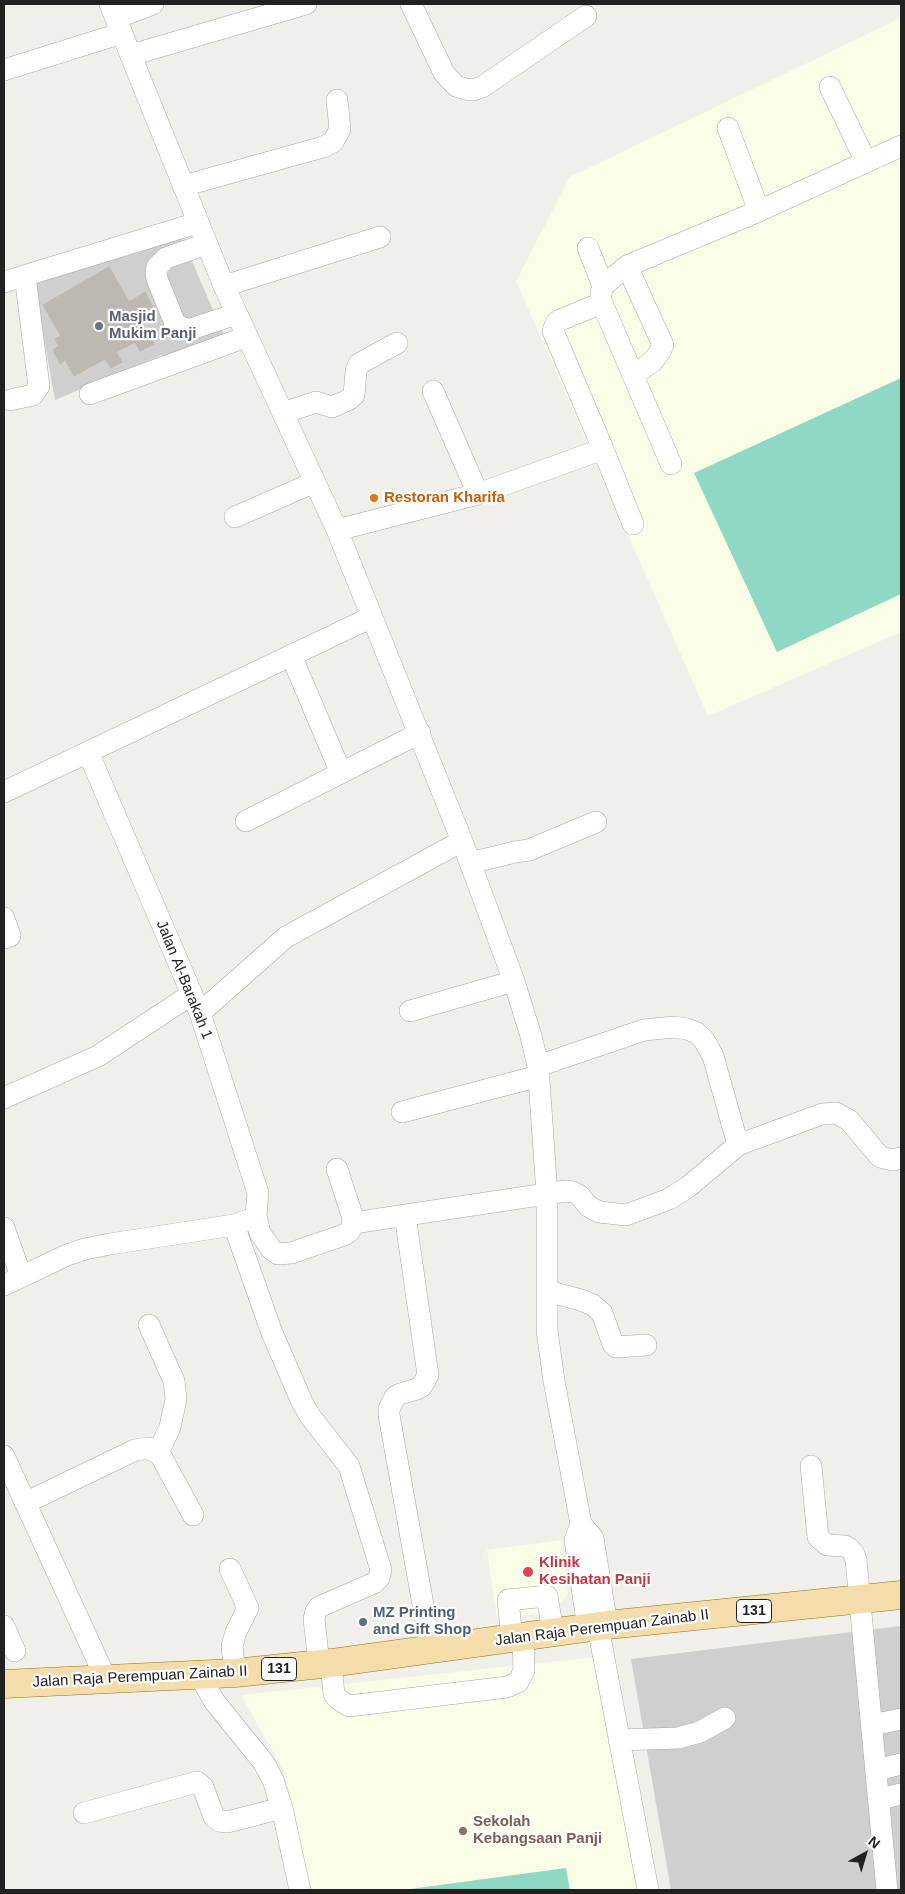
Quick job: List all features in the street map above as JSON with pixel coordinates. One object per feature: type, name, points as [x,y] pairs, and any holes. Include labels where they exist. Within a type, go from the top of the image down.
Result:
[{"type":"main road","name":"Jalan Raja Perempuan Zainab II","points":[[4,1684],[235,1673],[325,1664],[598,1626],[901,1595]]},
{"type":"street","points":[[4,70],[116,18],[153,4]]},
{"type":"street","points":[[131,55],[306,4]]},
{"type":"street","points":[[411,4],[449,81],[456,86],[473,90],[482,87],[586,16]]},
{"type":"street","points":[[116,18],[206,244],[246,337],[337,530],[420,733],[514,980],[531,1036],[539,1071],[547,1194],[547,1330],[554,1381],[582,1524],[575,1540],[598,1626],[648,1890]]},
{"type":"street","points":[[830,87],[866,162]]},
{"type":"street","points":[[183,186],[323,147],[333,142],[340,129],[338,100]]},
{"type":"street","points":[[728,128],[758,211]]},
{"type":"street","points":[[633,524],[553,331],[556,323],[603,294],[627,266],[758,211],[901,146]]},
{"type":"street","points":[[4,282],[198,223]]},
{"type":"street","points":[[224,286],[380,237]]},
{"type":"street","points":[[206,244],[166,258],[157,267],[157,279],[174,320],[177,326],[188,330],[236,314]]},
{"type":"street","points":[[588,248],[633,375],[671,464]]},
{"type":"street","points":[[627,266],[662,345],[660,352],[652,362],[633,375]]},
{"type":"street","points":[[10,400],[32,395],[39,386],[25,276]]},
{"type":"street","points":[[90,394],[246,337]]},
{"type":"street","points":[[283,413],[316,402],[332,407],[348,400],[354,394],[356,371],[359,364],[397,343]]},
{"type":"street","points":[[434,391],[478,494]]},
{"type":"street","points":[[337,530],[478,494],[603,449]]},
{"type":"street","points":[[235,516],[315,482]]},
{"type":"street","points":[[4,792],[372,617]]},
{"type":"street","points":[[291,655],[340,773]]},
{"type":"street","points":[[246,821],[420,733]]},
{"type":"street","name":"Jalan Al-Barakah 1","points":[[88,752],[196,1004],[258,1193],[256,1214],[260,1233],[272,1250],[278,1254],[291,1253],[344,1235],[354,1223]]},
{"type":"street","points":[[470,863],[529,850],[596,822]]},
{"type":"street","points":[[4,1098],[98,1056],[196,1004],[286,937],[462,841]]},
{"type":"street","points":[[4,918],[10,936],[4,938]]},
{"type":"street","points":[[410,1011],[514,980]]},
{"type":"street","points":[[402,1112],[539,1071],[644,1030],[674,1027],[687,1028],[697,1033],[704,1040],[712,1056],[738,1145]]},
{"type":"street","points":[[337,1169],[354,1223],[547,1194],[573,1192],[580,1196],[588,1206],[599,1212],[626,1215],[669,1199],[688,1187],[738,1145],[822,1114],[836,1114],[849,1120],[880,1157],[893,1160],[901,1158]]},
{"type":"street","points":[[4,1228],[13,1281],[67,1255],[86,1249],[234,1225],[246,1222],[256,1214]]},
{"type":"street","points":[[405,1215],[428,1375],[422,1386],[417,1390],[400,1394],[395,1398],[389,1409],[431,1649]]},
{"type":"street","points":[[234,1225],[272,1333],[302,1402],[310,1416],[349,1466],[381,1570],[379,1578],[374,1583],[319,1607],[316,1611],[314,1620],[334,1694],[349,1706],[507,1687],[518,1682],[524,1671],[508,1600],[547,1596],[553,1632]]},
{"type":"street","points":[[547,1291],[593,1305],[602,1313],[616,1347],[646,1345]]},
{"type":"street","points":[[149,1325],[174,1381],[176,1399],[170,1427],[158,1453]]},
{"type":"street","points":[[25,1503],[136,1450],[148,1448],[158,1453],[193,1515]]},
{"type":"street","points":[[4,1456],[106,1680]]},
{"type":"street","points":[[811,1466],[818,1537],[827,1545],[845,1546],[854,1554],[887,1890]]},
{"type":"street","points":[[230,1569],[248,1608],[239,1625],[232,1646],[235,1673]]},
{"type":"street","points":[[4,1626],[15,1652]]},
{"type":"street","points":[[204,1675],[204,1683],[214,1701],[270,1773],[282,1808],[300,1890]]},
{"type":"street","points":[[619,1740],[678,1738],[700,1732],[726,1718]]},
{"type":"street","points":[[872,1725],[901,1719]]},
{"type":"street","points":[[876,1770],[901,1764]]},
{"type":"street","points":[[84,1813],[197,1782],[203,1787],[214,1817],[219,1821],[227,1822],[282,1808]]},
{"type":"street","points":[[879,1799],[901,1794]]},
{"type":"shaded area","points":[[901,18],[901,632],[708,716],[516,281],[570,177]]},
{"type":"shaded area","points":[[182,238],[226,340],[166,363],[162,355],[55,400],[34,282]]},
{"type":"shaded area","name":"Klinik Kesihatan Panji","points":[[561,1540],[568,1594],[553,1612],[497,1619],[487,1550]]},
{"type":"shaded area","points":[[901,1626],[901,1890],[671,1890],[631,1659]]},
{"type":"shaded area","name":"Sekolah Kebangsaan Panji","points":[[596,1657],[640,1890],[309,1890],[285,1773],[241,1695]]},
{"type":"green space","points":[[901,378],[901,594],[777,652],[694,473]]},
{"type":"green space","points":[[566,1868],[570,1890],[403,1890]]},
{"type":"building","name":"Masjid Mukim Panji","points":[[109,267],[129,302],[145,292],[153,307],[138,316],[154,344],[140,351],[135,342],[116,352],[122,362],[111,368],[105,359],[74,376],[65,360],[60,364],[53,350],[59,346],[55,339],[61,336],[43,305]]},
{"type":"place","name":"Masjid Mukim Panji","points":[[99,326]]},
{"type":"place","name":"Restoran Kharifa","points":[[374,498]]},
{"type":"place","name":"Klinik Kesihatan Panji","points":[[528,1572]]},
{"type":"place","name":"MZ Printing and Gift Shop","points":[[363,1622]]},
{"type":"place","name":"Sekolah Kebangsaan Panji","points":[[463,1831]]}]
